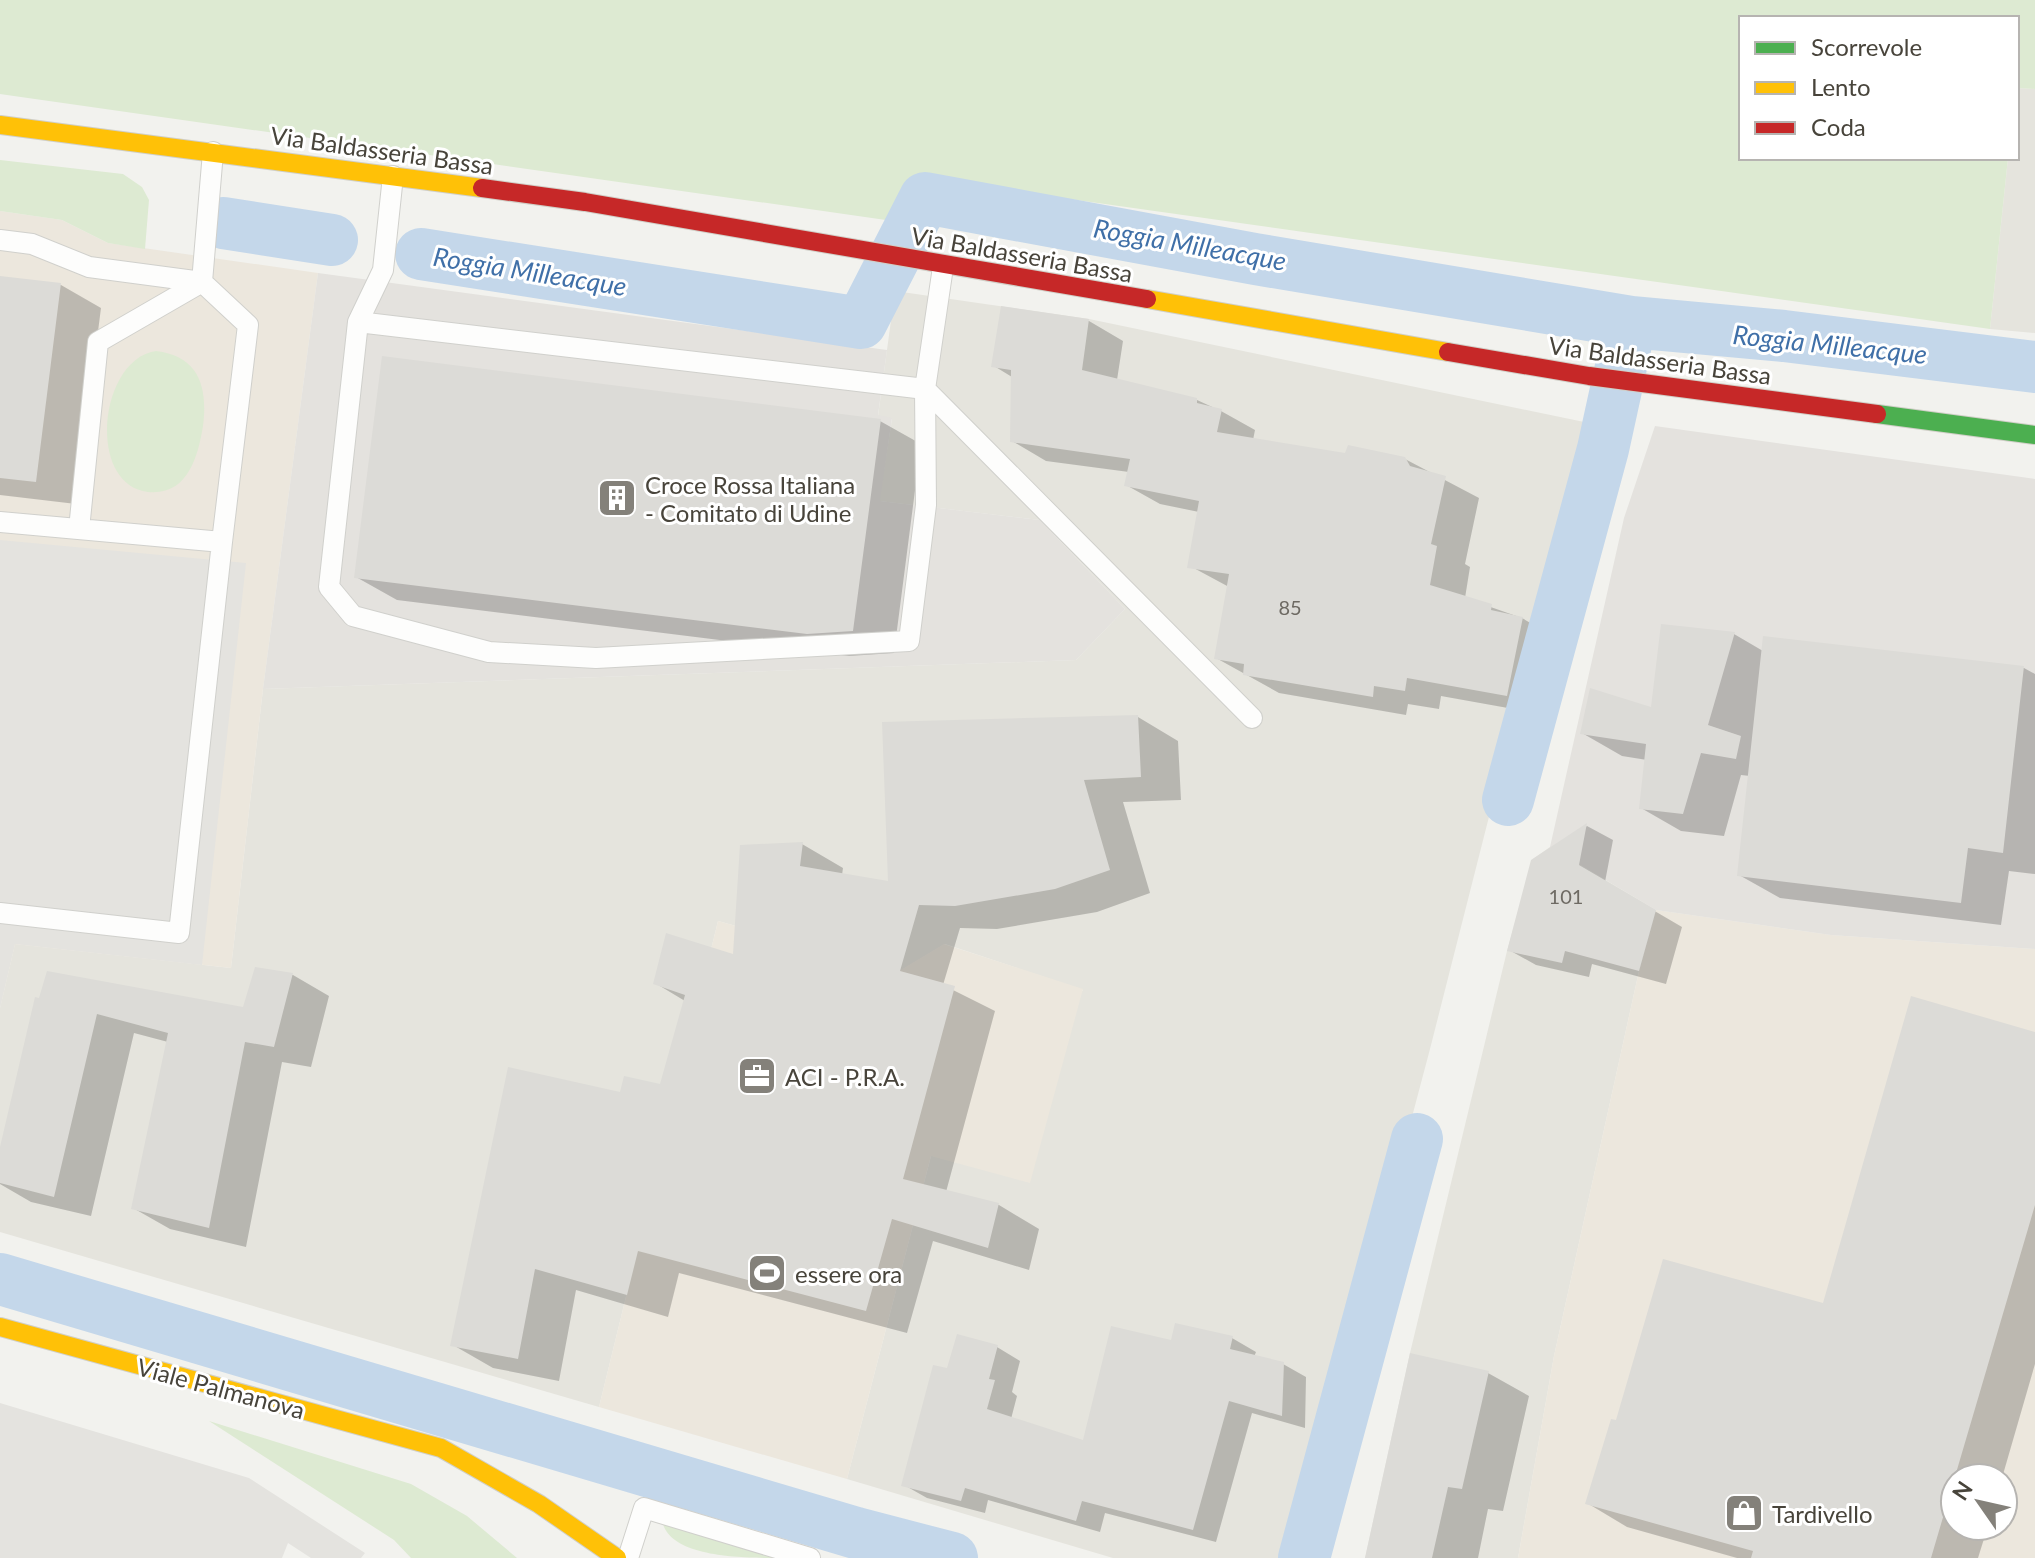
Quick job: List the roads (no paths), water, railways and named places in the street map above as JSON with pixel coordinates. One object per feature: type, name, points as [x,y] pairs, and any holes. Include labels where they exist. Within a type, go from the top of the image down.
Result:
[{"type":"street","name":"Via Baldasseria Bassa","points":[[0,125],[616,207],[1589,376],[2035,435]]},
{"type":"street","name":"Viale Palmanova","points":[[0,1327],[441,1448],[539,1504],[617,1558]]},
{"type":"street","name":"Viale Palmanova","points":[[441,1448],[520,1517]]},
{"type":"lane","points":[[202,282],[213,152]]},
{"type":"lane","points":[[393,176],[383,270],[358,322],[329,587],[353,616],[489,652],[596,658],[909,641],[926,505],[925,389],[938,265]]},
{"type":"lane","points":[[0,240],[32,244],[89,267],[202,282],[248,325],[179,933],[0,913]]},
{"type":"lane","points":[[79,529],[98,342],[202,282]]},
{"type":"lane","points":[[358,322],[925,389],[1252,718]]},
{"type":"lane","points":[[0,522],[222,542]]},
{"type":"lane","points":[[628,1558],[644,1508],[810,1558]]},
{"type":"waterway","name":"Roggia Milleacque","points":[[421,254],[861,323],[925,198],[1255,259],[1631,322],[1784,336],[2035,367]]},
{"type":"waterway","name":"Roggia Milleacque","points":[[223,223],[332,240]]},
{"type":"waterway","points":[[1508,800],[1603,449],[1629,330]]},
{"type":"waterway","points":[[1304,1558],[1417,1139]]},
{"type":"waterway","points":[[0,1279],[856,1533],[952,1558]]},
{"type":"place","name":"Croce Rossa Italiana - Comitato di Udine","points":[[617,498]]},
{"type":"place","name":"ACI - P.R.A.","points":[[757,1076]]},
{"type":"place","name":"essere ora","points":[[767,1273]]},
{"type":"place","name":"Tardivello","points":[[1744,1513]]}]
